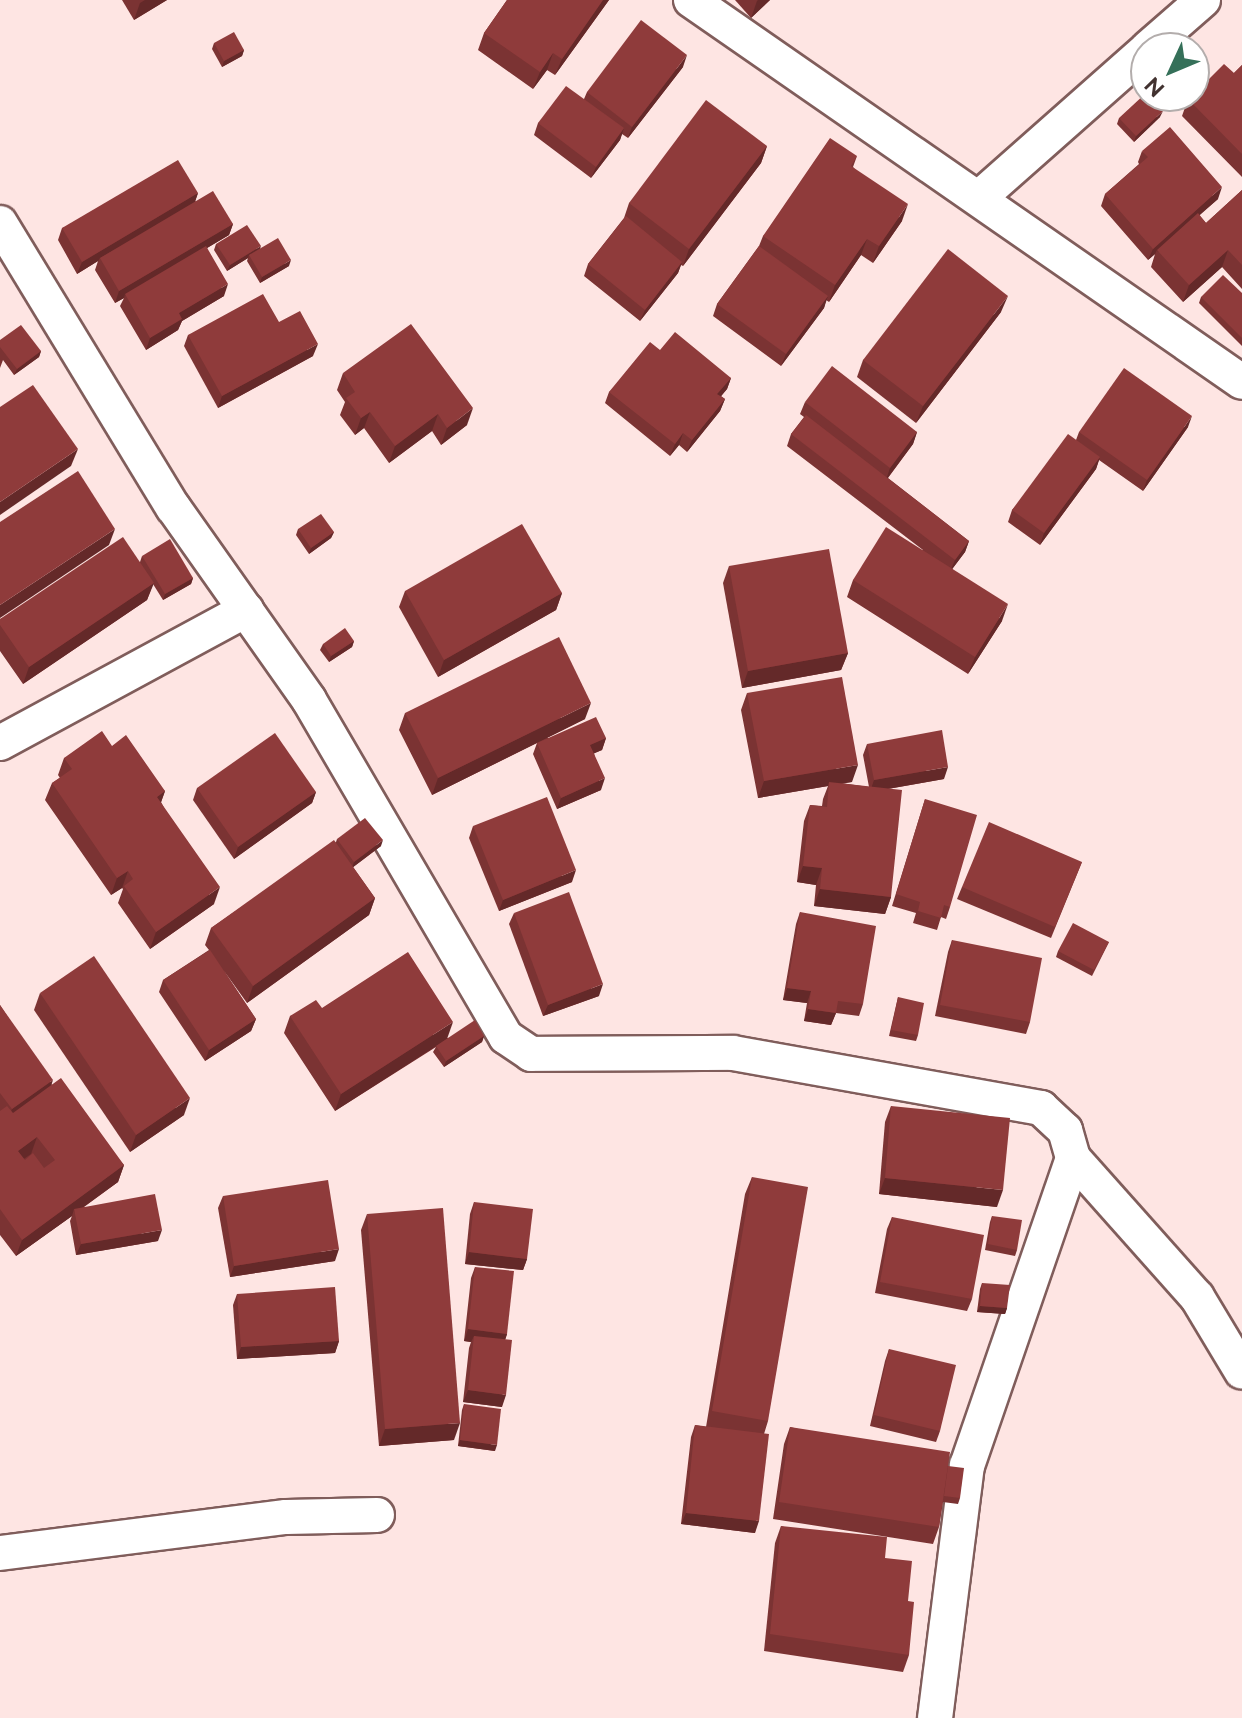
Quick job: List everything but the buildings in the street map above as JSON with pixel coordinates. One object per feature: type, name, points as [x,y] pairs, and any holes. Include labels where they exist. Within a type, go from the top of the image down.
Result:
[{"type":"street","points":[[691,0],[1242,382]]},
{"type":"street","points":[[1166,32],[1203,0]]},
{"type":"street","points":[[979,198],[1130,64]]},
{"type":"street","points":[[0,223],[173,507],[309,700],[506,1037],[531,1054],[733,1053],[1041,1108],[1065,1130],[1073,1158],[1197,1297],[1242,1372]]},
{"type":"street","points":[[0,743],[246,610]]},
{"type":"street","points":[[935,1718],[967,1465],[1073,1158]]},
{"type":"street","points":[[0,1553],[286,1517],[377,1515]]}]
